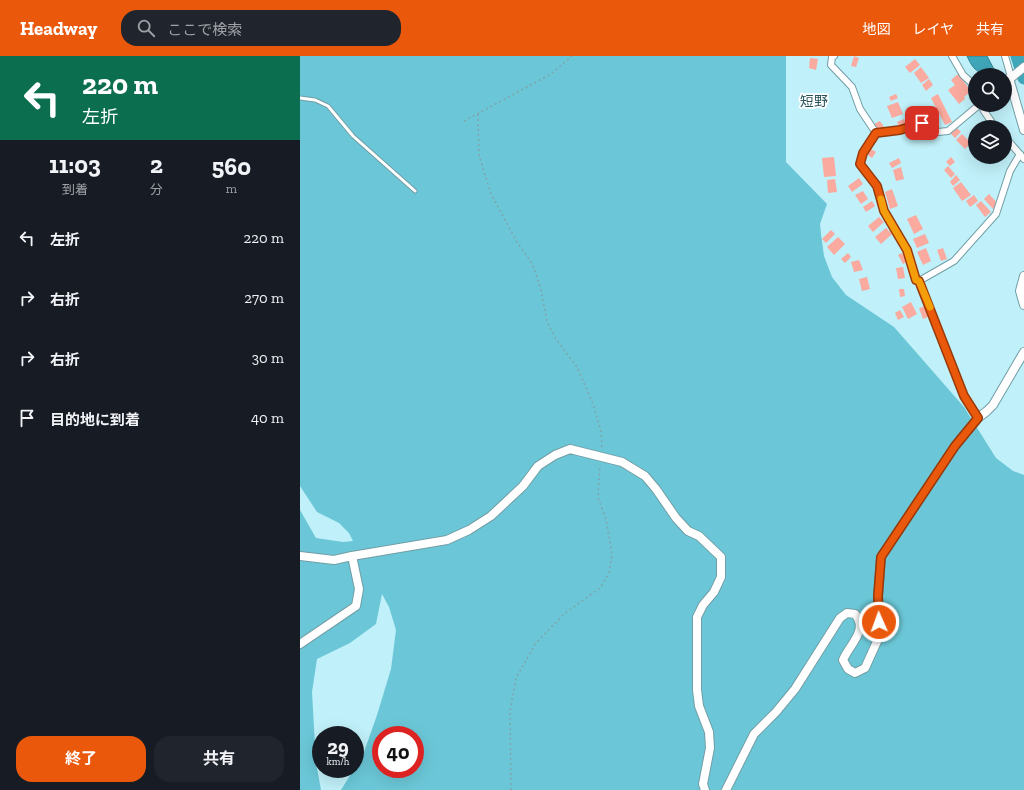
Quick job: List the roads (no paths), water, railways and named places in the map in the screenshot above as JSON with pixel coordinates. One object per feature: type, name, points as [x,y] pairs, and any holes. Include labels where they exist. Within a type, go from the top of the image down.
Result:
[{"type":"street","points":[[834,56],[832,57],[831,65],[852,87],[860,109],[876,133]]},
{"type":"street","points":[[952,56],[963,75],[968,80]]},
{"type":"street","points":[[1005,56],[1008,68]]},
{"type":"street","points":[[1012,76],[1024,67]]},
{"type":"street","points":[[1012,85],[1024,130]]},
{"type":"street","points":[[971,112],[948,131],[938,132],[922,123],[900,130],[876,133],[863,153],[860,164],[877,186],[884,211],[907,250],[916,280],[919,281],[964,396],[978,418]]},
{"type":"street","points":[[919,281],[954,261],[996,214],[1010,171],[1022,157],[1012,145]]},
{"type":"street","points":[[1024,276],[1020,291],[1024,305]]},
{"type":"street","points":[[726,790],[754,734],[776,712],[795,689],[840,618],[847,613],[856,614],[860,620],[861,627],[843,660],[848,669],[855,673],[865,668],[880,635],[878,596],[881,557],[955,446],[978,418],[988,412],[993,405],[1024,352]]},
{"type":"street","points":[[300,556],[334,560],[447,540],[469,530],[491,516],[523,486],[538,466],[555,455],[570,449],[622,462],[632,467],[645,476],[676,518],[688,531],[699,536],[721,557],[721,578],[714,592],[703,605],[697,617],[697,690],[699,706],[709,732],[710,748],[703,784],[705,790]]},
{"type":"street","points":[[300,644],[356,606],[359,589],[352,556]]},
{"type":"lane","points":[[300,98],[315,100],[328,106],[353,136],[415,191]]},
{"type":"waterway","points":[[1017,56],[1024,78]]},
{"type":"district","name":"短野","points":[[814,101]]}]
